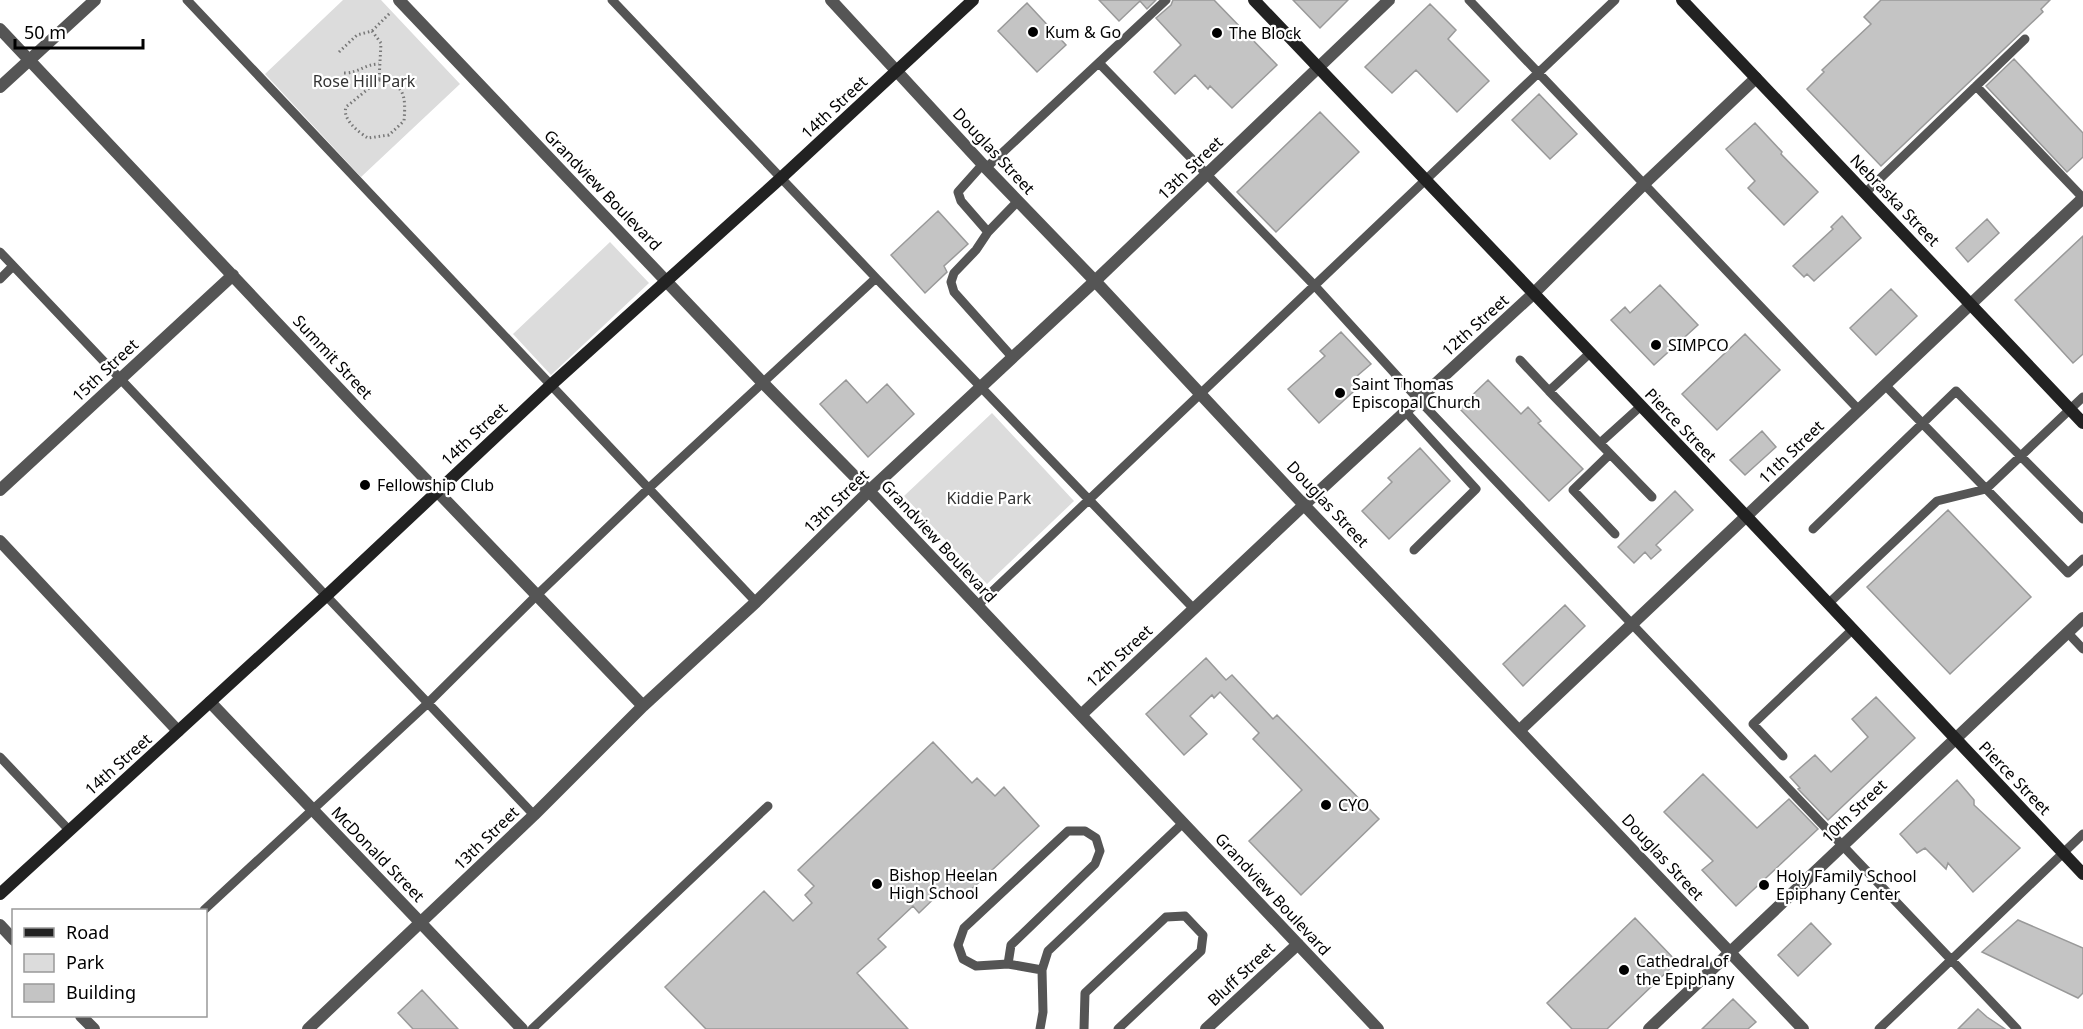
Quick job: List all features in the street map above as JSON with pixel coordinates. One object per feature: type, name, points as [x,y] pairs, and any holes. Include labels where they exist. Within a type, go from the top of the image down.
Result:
[{"type":"main road","name":"14th Street","points":[[0,894],[326,596],[552,384],[782,177],[973,0]]},
{"type":"main road","name":"Pierce Street","points":[[1254,0],[2083,874]]},
{"type":"main road","name":"Nebraska Street","points":[[1682,0],[2083,423]]},
{"type":"street","points":[[0,87],[96,0]]},
{"type":"street","name":"Douglas Street","points":[[831,0],[1304,505],[1803,1029]]},
{"type":"street","name":"13th Street","points":[[308,1029],[534,815],[643,706],[756,602],[869,491],[1095,281],[1389,0]]},
{"type":"street","name":"Grandview Boulevard","points":[[400,1],[665,281],[869,491],[1378,1029]]},
{"type":"street","name":"Summit Street","points":[[0,29],[437,492],[643,706]]},
{"type":"street","name":"12th Street","points":[[1081,715],[1533,294],[1756,78]]},
{"type":"street","name":"11th Street","points":[[1520,730],[2083,198]]},
{"type":"street","name":"15th Street","points":[[0,490],[234,275]]},
{"type":"street","points":[[0,541],[178,731]]},
{"type":"street","name":"10th Street","points":[[1649,1029],[2083,618]]},
{"type":"street","name":"McDonald Street","points":[[210,702],[522,1029]]},
{"type":"street","points":[[0,925],[12,938]]},
{"type":"street","name":"Bluff Street","points":[[1206,1029],[1298,944]]},
{"type":"lane","points":[[187,0],[756,602]]},
{"type":"lane","points":[[612,0],[1194,609]]},
{"type":"lane","points":[[988,232],[961,201],[958,192],[1166,0]]},
{"type":"lane","points":[[1469,0],[1859,410]]},
{"type":"lane","points":[[977,606],[1615,0]]},
{"type":"lane","points":[[1865,193],[2025,39]]},
{"type":"lane","points":[[1099,63],[1315,286],[1418,399],[2017,1029]]},
{"type":"lane","points":[[1976,86],[2083,198]]},
{"type":"lane","points":[[1013,358],[954,292],[951,282],[954,273],[976,250],[988,232],[1018,201]]},
{"type":"lane","points":[[0,252],[534,815]]},
{"type":"lane","points":[[0,279],[13,266]]},
{"type":"lane","points":[[205,909],[427,704],[649,488],[876,278]]},
{"type":"lane","points":[[1549,391],[1590,353]]},
{"type":"lane","points":[[1520,360],[1652,497]]},
{"type":"lane","points":[[1885,385],[2068,573],[2083,559]]},
{"type":"lane","points":[[1813,529],[1956,391],[2083,519]]},
{"type":"lane","points":[[1828,604],[1937,501],[1986,489],[2083,398]]},
{"type":"lane","points":[[1600,443],[1641,406]]},
{"type":"lane","points":[[1406,411],[1476,489],[1414,550]]},
{"type":"lane","points":[[1610,454],[1572,490],[1615,534]]},
{"type":"lane","points":[[1783,756],[1753,724],[1852,630]]},
{"type":"lane","points":[[2067,632],[2083,649]]},
{"type":"lane","points":[[0,756],[69,830]]},
{"type":"lane","points":[[532,1029],[768,806]]},
{"type":"lane","points":[[1040,1029],[1043,1012],[1042,970],[1048,951],[1183,823]]},
{"type":"lane","points":[[1008,964],[1011,945],[1095,864],[1100,851],[1096,838],[1085,831],[1068,831],[964,928],[958,945],[963,959],[976,966],[1008,964],[1042,970]]},
{"type":"lane","points":[[1879,1029],[2083,834]]},
{"type":"lane","points":[[1084,1029],[1085,993],[1166,917],[1185,916],[1203,934],[1201,951],[1118,1029]]},
{"type":"path","points":[[339,52],[357,35],[372,31],[400,1]]},
{"type":"path","points":[[372,31],[381,43],[379,80]]},
{"type":"path","points":[[344,74],[356,73],[369,64],[379,64]]},
{"type":"path","points":[[379,80],[396,84],[400,88],[405,105],[404,121],[388,135],[368,138],[346,117],[345,112],[346,107],[379,80]]},
{"type":"green space","name":"Rose Hill Park","points":[[343,0],[381,0],[460,84],[361,177],[265,74]]},
{"type":"green space","points":[[610,242],[649,283],[551,375],[513,334]]},
{"type":"green space","name":"Kiddie Park","points":[[992,413],[1074,501],[987,584],[904,496]]},
{"type":"building","points":[[1099,0],[1156,0],[1147,9],[1140,1],[1119,21]]},
{"type":"building","points":[[1173,0],[1214,0],[1277,65],[1232,108],[1195,75],[1175,94],[1154,72],[1181,45],[1156,18],[1171,5]]},
{"type":"building","points":[[1293,0],[1348,0],[1320,28]]},
{"type":"building","points":[[1881,0],[2050,0],[2041,9],[2043,12],[1881,166],[1807,89],[1824,72],[1822,70],[1871,24],[1864,17]]},
{"type":"building","points":[[1027,3],[1066,45],[1037,72],[998,31]]},
{"type":"building","points":[[1430,4],[1456,30],[1448,39],[1489,81],[1457,112],[1416,70],[1392,93],[1365,67]]},
{"type":"building","points":[[2014,59],[2083,133],[2083,157],[2067,172],[1986,86]]},
{"type":"building","points":[[1539,94],[1577,134],[1550,159],[1512,120]]},
{"type":"building","points":[[1320,112],[1359,152],[1276,232],[1237,192]]},
{"type":"building","points":[[1755,123],[1818,192],[1784,225],[1748,188],[1755,181],[1726,149]]},
{"type":"building","points":[[938,211],[968,244],[944,266],[947,272],[925,293],[891,255]]},
{"type":"building","points":[[1842,216],[1861,238],[1814,281],[1807,274],[1804,277],[1793,266],[1833,229],[1831,227]]},
{"type":"building","points":[[1987,219],[1999,233],[1968,262],[1956,248]]},
{"type":"building","points":[[2083,236],[2083,354],[2073,363],[2015,300]]},
{"type":"building","name":"SIMPCO","points":[[1660,285],[1698,325],[1654,365],[1611,320],[1625,307],[1630,313]]},
{"type":"building","points":[[1891,289],[1917,316],[1876,355],[1850,328]]},
{"type":"building","points":[[1341,332],[1371,364],[1357,376],[1363,383],[1319,423],[1288,389],[1325,356],[1320,351]]},
{"type":"building","points":[[1745,334],[1780,370],[1717,430],[1682,394]]},
{"type":"building","points":[[846,380],[867,403],[887,384],[914,414],[868,457],[820,404]]},
{"type":"building","points":[[1488,380],[1521,414],[1528,407],[1541,421],[1538,423],[1583,469],[1549,501],[1459,408]]},
{"type":"building","points":[[1762,431],[1776,447],[1745,475],[1730,460]]},
{"type":"building","points":[[1420,448],[1450,481],[1389,539],[1362,511],[1392,482],[1388,478]]},
{"type":"building","points":[[1675,491],[1693,510],[1656,545],[1661,550],[1651,559],[1645,552],[1634,563],[1618,547]]},
{"type":"building","points":[[1948,510],[2031,597],[1950,674],[1867,587]]},
{"type":"building","points":[[1565,605],[1585,626],[1523,686],[1503,664]]},
{"type":"building","name":"CYO","points":[[1206,658],[1226,680],[1232,675],[1273,719],[1277,715],[1379,819],[1301,895],[1249,841],[1302,790],[1253,739],[1259,733],[1220,692],[1214,698],[1212,695],[1190,716],[1207,734],[1184,755],[1146,714]]},
{"type":"building","points":[[1876,697],[1915,738],[1828,820],[1798,789],[1800,788],[1790,777],[1815,755],[1831,772],[1868,737],[1852,719]]},
{"type":"building","name":"Bishop Heelan High School","points":[[933,742],[972,783],[977,778],[995,796],[1004,787],[1039,826],[960,900],[947,886],[919,913],[913,906],[878,939],[886,947],[857,973],[908,1029],[706,1029],[665,987],[764,891],[793,921],[812,903],[805,895],[814,886],[798,870]]},
{"type":"building","points":[[1703,774],[1757,828],[1789,799],[1818,829],[1736,906],[1702,870],[1713,861],[1664,812]]},
{"type":"building","points":[[1957,780],[1974,800],[1974,805],[2020,848],[1973,892],[1948,863],[1946,869],[1925,848],[1917,853],[1900,834]]},
{"type":"building","points":[[1635,918],[1677,962],[1607,1029],[1572,1029],[1547,1003]]},
{"type":"building","points":[[2018,920],[2083,948],[2083,993],[2078,998],[1982,952]]},
{"type":"building","points":[[1811,923],[1831,944],[1798,976],[1778,955]]},
{"type":"building","points":[[422,990],[458,1029],[413,1029],[398,1013]]},
{"type":"building","points":[[1733,999],[1756,1022],[1748,1029],[1702,1029]]},
{"type":"building","points":[[1978,1009],[1987,1017],[2005,1029],[1958,1029]]},
{"type":"place","name":"Kum & Go","points":[[1033,32]]},
{"type":"place","name":"The Block","points":[[1217,33]]},
{"type":"place","name":"SIMPCO","points":[[1656,345]]},
{"type":"place","name":"Saint Thomas Episcopal Church","points":[[1340,393]]},
{"type":"place","name":"Fellowship Club","points":[[365,485]]},
{"type":"place","name":"CYO","points":[[1326,805]]},
{"type":"place","name":"Bishop Heelan High School","points":[[877,884]]},
{"type":"place","name":"Holy Family School Epiphany Center","points":[[1764,885]]},
{"type":"place","name":"Cathedral of the Epiphany","points":[[1624,970]]}]
